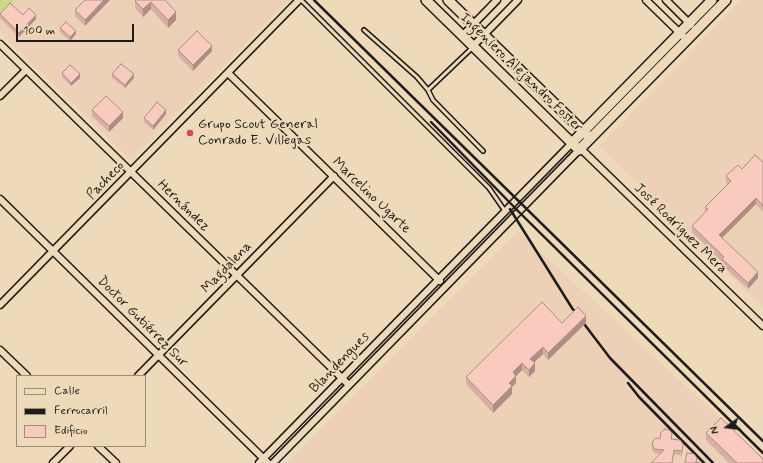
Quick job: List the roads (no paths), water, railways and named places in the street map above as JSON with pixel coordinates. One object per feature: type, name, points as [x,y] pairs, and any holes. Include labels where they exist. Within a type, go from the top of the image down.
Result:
[{"type":"street","name":"Pacheco","points":[[0,305],[300,0]]},
{"type":"street","name":"Ingeniero Alejandro Foster","points":[[426,0],[572,143],[580,149]]},
{"type":"street","name":"Ingeniero Alejandro Foster","points":[[448,0],[590,139]]},
{"type":"street","points":[[462,36],[498,0]]},
{"type":"street","points":[[473,46],[518,0]]},
{"type":"street","points":[[646,0],[687,40]]},
{"type":"street","points":[[666,0],[697,30]]},
{"type":"street","points":[[572,143],[712,0]]},
{"type":"street","points":[[580,149],[726,0]]},
{"type":"street","name":"Hernández","points":[[0,44],[349,385]]},
{"type":"street","points":[[0,96],[26,70]]},
{"type":"street","name":"Marcelino Ugarte","points":[[228,73],[446,286]]},
{"type":"street","name":"Blandengues","points":[[263,461],[572,143]]},
{"type":"street","name":"Blandengues","points":[[273,463],[580,149]]},
{"type":"street","name":"José Rodríguez Mera","points":[[580,149],[763,326]]},
{"type":"street","name":"Magdalena","points":[[139,375],[334,176]]},
{"type":"street","name":"Doctor Gutiérrez Sur","points":[[0,198],[159,355],[263,461]]},
{"type":"street","points":[[0,350],[26,375]]},
{"type":"street","points":[[53,463],[69,447]]},
{"type":"street","points":[[99,447],[116,463]]},
{"type":"lane","points":[[300,0],[489,188],[506,211]]},
{"type":"lane","points":[[364,30],[417,77],[428,90],[433,100],[483,151]]},
{"type":"lane","points":[[428,90],[473,46]]},
{"type":"railway","points":[[314,0],[763,441]]},
{"type":"railway","points":[[431,122],[519,212],[763,453]]},
{"type":"railway","points":[[510,209],[572,308],[610,358],[713,463]]},
{"type":"railway","points":[[628,383],[639,397],[704,463]]},
{"type":"place","name":"Grupo Scout General Conrado E. Villegas","points":[[190,133]]}]
